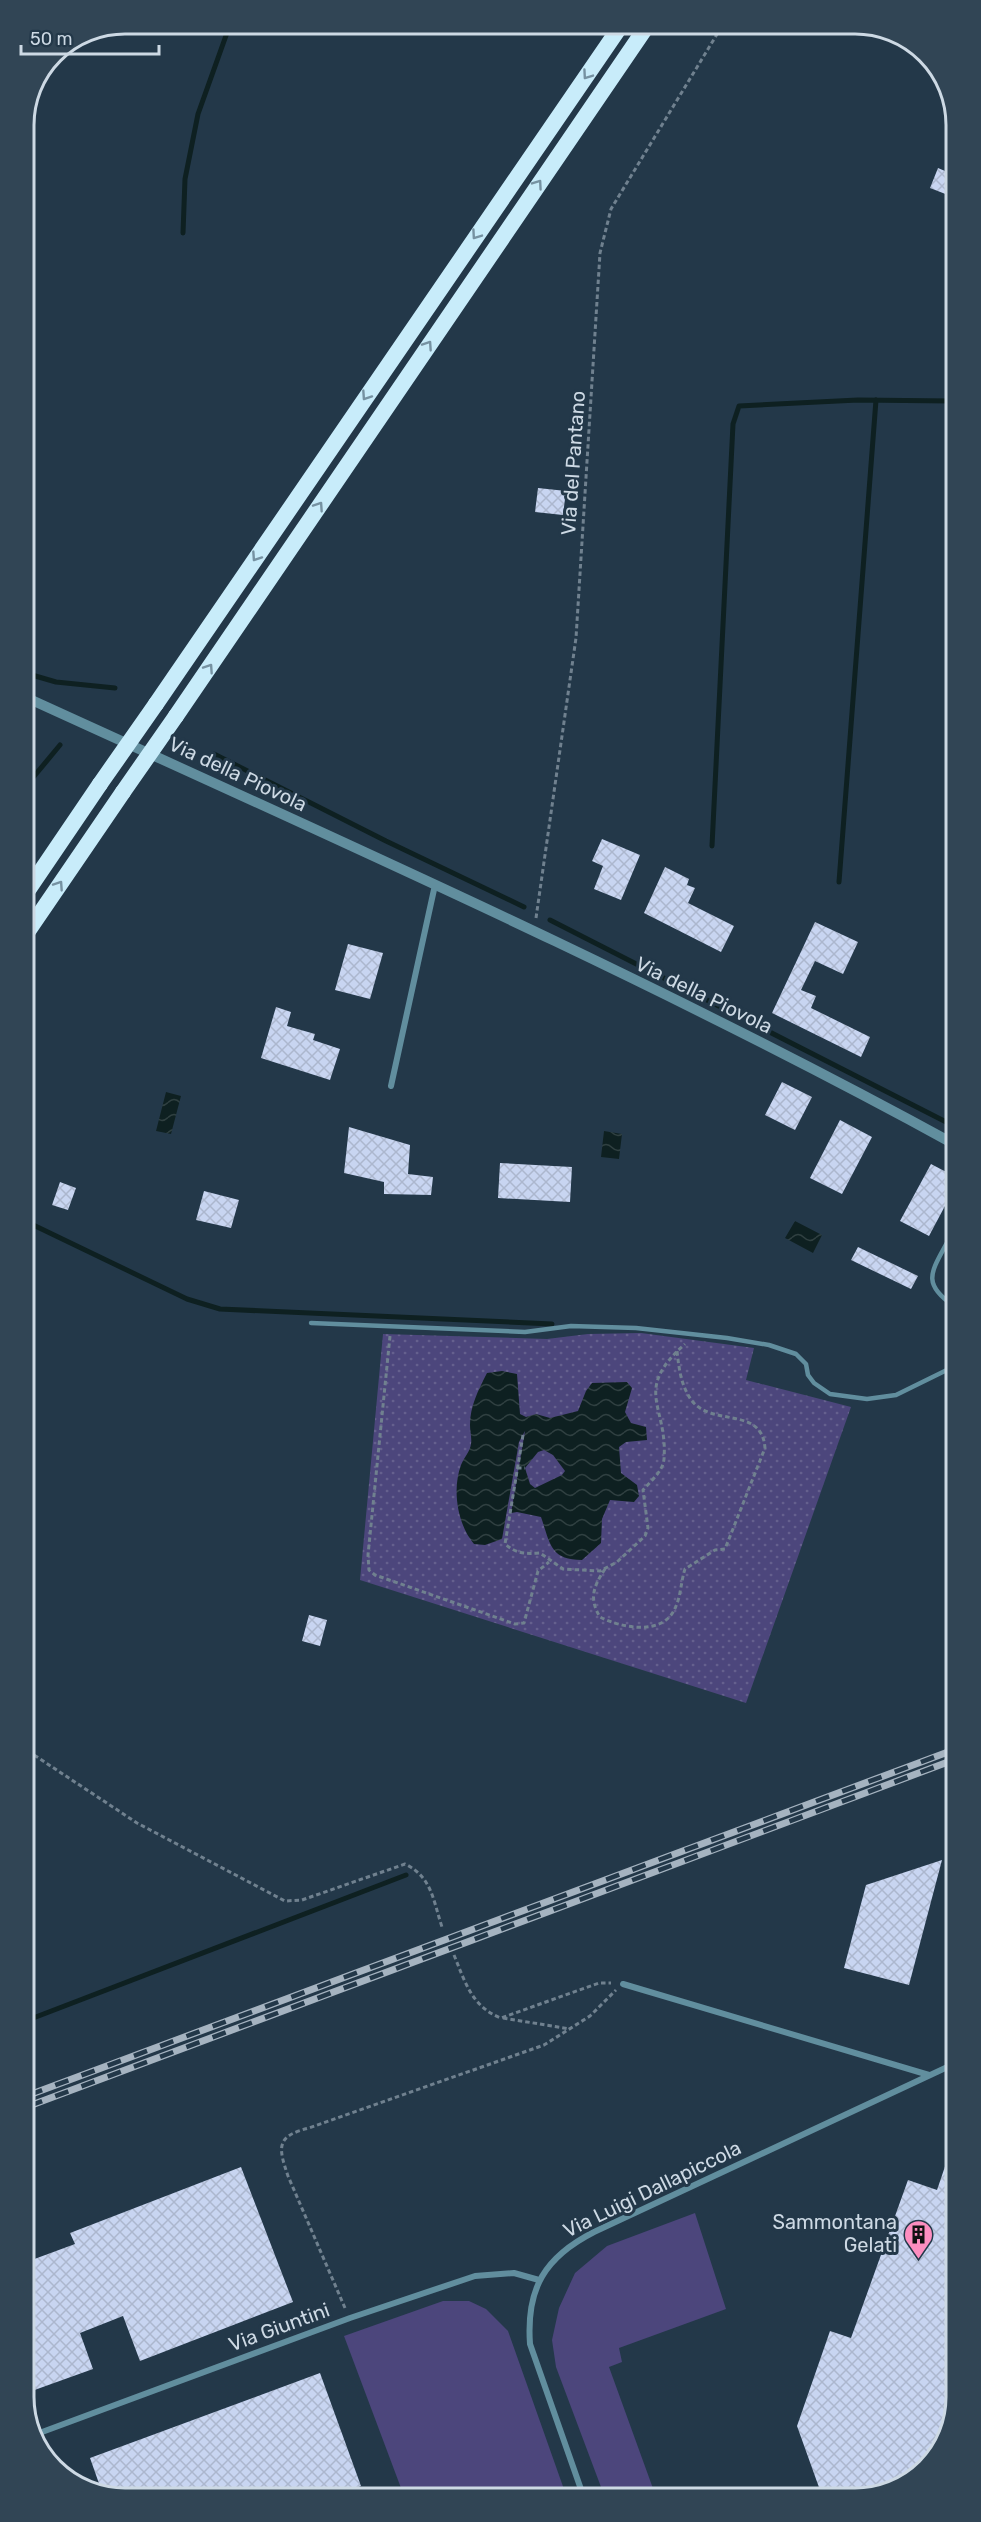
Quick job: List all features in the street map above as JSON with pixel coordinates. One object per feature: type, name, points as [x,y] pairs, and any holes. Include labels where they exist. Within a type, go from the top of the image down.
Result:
[{"type":"highway","points":[[35,880],[615,35]]},
{"type":"highway","points":[[35,921],[641,35]]},
{"type":"street","name":"Via della Piovola","points":[[35,701],[534,931],[842,1082],[946,1140]]},
{"type":"street","points":[[391,1086],[435,885]]},
{"type":"street","points":[[623,1984],[930,2076],[946,2068]]},
{"type":"street","name":"Via Luigi Dallapiccola","points":[[580,2488],[530,2344],[528,2321],[531,2300],[539,2280],[554,2259],[584,2236],[930,2076]]},
{"type":"street","name":"Via Giuntini","points":[[42,2432],[350,2318],[475,2276],[514,2273],[539,2280]]},
{"type":"lane","points":[[946,1245],[932,1271],[931,1282],[937,1294],[946,1300]]},
{"type":"lane","points":[[311,1323],[525,1332],[571,1326],[636,1328],[699,1335],[769,1345],[796,1354],[806,1364],[808,1374],[814,1383],[830,1394],[858,1398],[896,1395],[946,1370]]},
{"type":"path","name":"Via del Pantano","points":[[534,931],[576,638],[600,253],[611,209],[717,35]]},
{"type":"path","points":[[390,1327],[368,1555],[369,1570],[375,1575],[515,1624],[524,1623],[538,1571],[549,1562]]},
{"type":"path","points":[[523,1435],[505,1544],[513,1551],[525,1555],[540,1553],[549,1562],[563,1569],[582,1572],[606,1568],[617,1562],[645,1536],[648,1528],[643,1490],[659,1472],[664,1461],[654,1387],[660,1372],[677,1351],[699,1335]]},
{"type":"path","points":[[606,1568],[596,1583],[592,1598],[600,1617],[613,1624],[635,1629],[671,1617],[677,1606],[685,1569],[715,1550],[725,1549],[765,1448],[764,1439],[757,1427],[746,1419],[709,1415],[692,1401],[680,1377],[677,1351]]},
{"type":"path","points":[[517,1468],[525,1468]]},
{"type":"path","points":[[35,1756],[137,1823],[285,1901],[302,1900],[405,1864],[419,1871],[428,1883],[442,1927]]},
{"type":"path","points":[[454,1955],[468,1991],[487,2013],[501,2018],[570,2029]]},
{"type":"path","points":[[501,2018],[599,1983],[623,1984]]},
{"type":"path","points":[[350,2318],[288,2176],[282,2157],[284,2139],[290,2133],[526,2052],[590,2016],[623,1984]]},
{"type":"shaded area","points":[[641,1333],[754,1348],[746,1380],[851,1407],[746,1703],[360,1580],[383,1334],[547,1339],[588,1334]]},
{"type":"shaded area","points":[[695,2213],[726,2309],[619,2348],[622,2362],[609,2367],[653,2488],[601,2488],[556,2367],[552,2340],[559,2308],[575,2273],[607,2246]]},
{"type":"shaded area","points":[[443,2301],[469,2301],[486,2309],[508,2331],[563,2488],[401,2487],[344,2336]]},
{"type":"water","points":[[166,1092],[181,1096],[171,1134],[156,1131]]},
{"type":"water","points":[[604,1131],[622,1134],[619,1159],[601,1157]]},
{"type":"water","points":[[795,1221],[822,1235],[813,1253],[785,1238]]},
{"type":"water","points":[[502,1371],[517,1374],[520,1414],[526,1417],[536,1414],[550,1418],[578,1411],[592,1383],[627,1382],[632,1388],[625,1412],[631,1423],[646,1427],[647,1440],[626,1442],[619,1447],[621,1473],[637,1485],[639,1496],[634,1502],[610,1500],[602,1519],[601,1543],[582,1560],[563,1557],[557,1553],[549,1542],[541,1517],[511,1513],[525,1431],[519,1442],[502,1539],[485,1545],[474,1544],[468,1536],[458,1506],[458,1474],[471,1444],[470,1418],[473,1405],[487,1373]],"holes":[[[544,1450],[553,1455],[565,1471],[562,1475],[535,1488],[530,1484],[525,1468],[538,1452]]]},
{"type":"building","points":[[938,168],[946,171],[946,194],[930,188]]},
{"type":"building","points":[[538,488],[566,491],[563,515],[535,512]]},
{"type":"building","points":[[602,839],[640,855],[621,900],[594,889],[603,866],[592,861]]},
{"type":"building","points":[[665,867],[689,879],[687,885],[695,888],[688,903],[734,926],[721,952],[644,913]]},
{"type":"building","points":[[815,922],[858,942],[843,974],[815,961],[801,990],[816,996],[811,1008],[870,1037],[861,1057],[772,1013]]},
{"type":"building","points":[[348,944],[383,953],[370,999],[335,990]]},
{"type":"building","points":[[276,1007],[291,1012],[287,1026],[315,1034],[313,1040],[340,1049],[330,1080],[261,1058]]},
{"type":"building","points":[[782,1082],[812,1097],[795,1130],[765,1115]]},
{"type":"building","points":[[840,1120],[872,1137],[842,1194],[810,1178]]},
{"type":"building","points":[[349,1127],[410,1145],[408,1174],[433,1177],[431,1195],[384,1194],[384,1182],[344,1173]]},
{"type":"building","points":[[500,1163],[572,1167],[570,1202],[498,1198]]},
{"type":"building","points":[[931,1164],[946,1172],[946,1204],[929,1236],[900,1221]]},
{"type":"building","points":[[60,1182],[76,1188],[68,1210],[52,1205]]},
{"type":"building","points":[[204,1191],[239,1200],[231,1228],[196,1220]]},
{"type":"building","points":[[858,1247],[918,1276],[911,1289],[851,1260]]},
{"type":"building","points":[[309,1615],[327,1620],[320,1646],[302,1641]]},
{"type":"building","points":[[942,1860],[909,1985],[844,1968],[866,1885]]},
{"type":"building","name":"Sammontana Gelati","points":[[946,2164],[946,2396],[942,2426],[928,2452],[911,2469],[896,2478],[873,2486],[819,2488],[797,2426],[830,2331],[851,2338],[908,2180],[937,2190]]},
{"type":"building","points":[[241,2167],[293,2302],[140,2361],[123,2316],[80,2333],[93,2369],[35,2390],[35,2259],[75,2244],[70,2233]]},
{"type":"building","points":[[320,2373],[361,2486],[108,2486],[99,2484],[90,2458]]},
{"type":"waterway","points":[[183,233],[185,179],[198,114],[226,35]]},
{"type":"waterway","points":[[712,846],[733,424],[739,406],[858,400],[946,401]]},
{"type":"waterway","points":[[839,882],[876,400]]},
{"type":"waterway","points":[[35,676],[56,682],[115,688]]},
{"type":"waterway","points":[[35,775],[60,745]]},
{"type":"waterway","points":[[214,754],[386,841],[524,907]]},
{"type":"waterway","points":[[550,920],[946,1122]]},
{"type":"waterway","points":[[35,1226],[187,1299],[220,1309],[552,1324]]},
{"type":"waterway","points":[[35,2017],[406,1875]]},
{"type":"railway","points":[[35,2093],[946,1753]]},
{"type":"railway","points":[[35,2104],[946,1763]]},
{"type":"place","name":"Sammontana Gelati","points":[[918,2260]]}]
